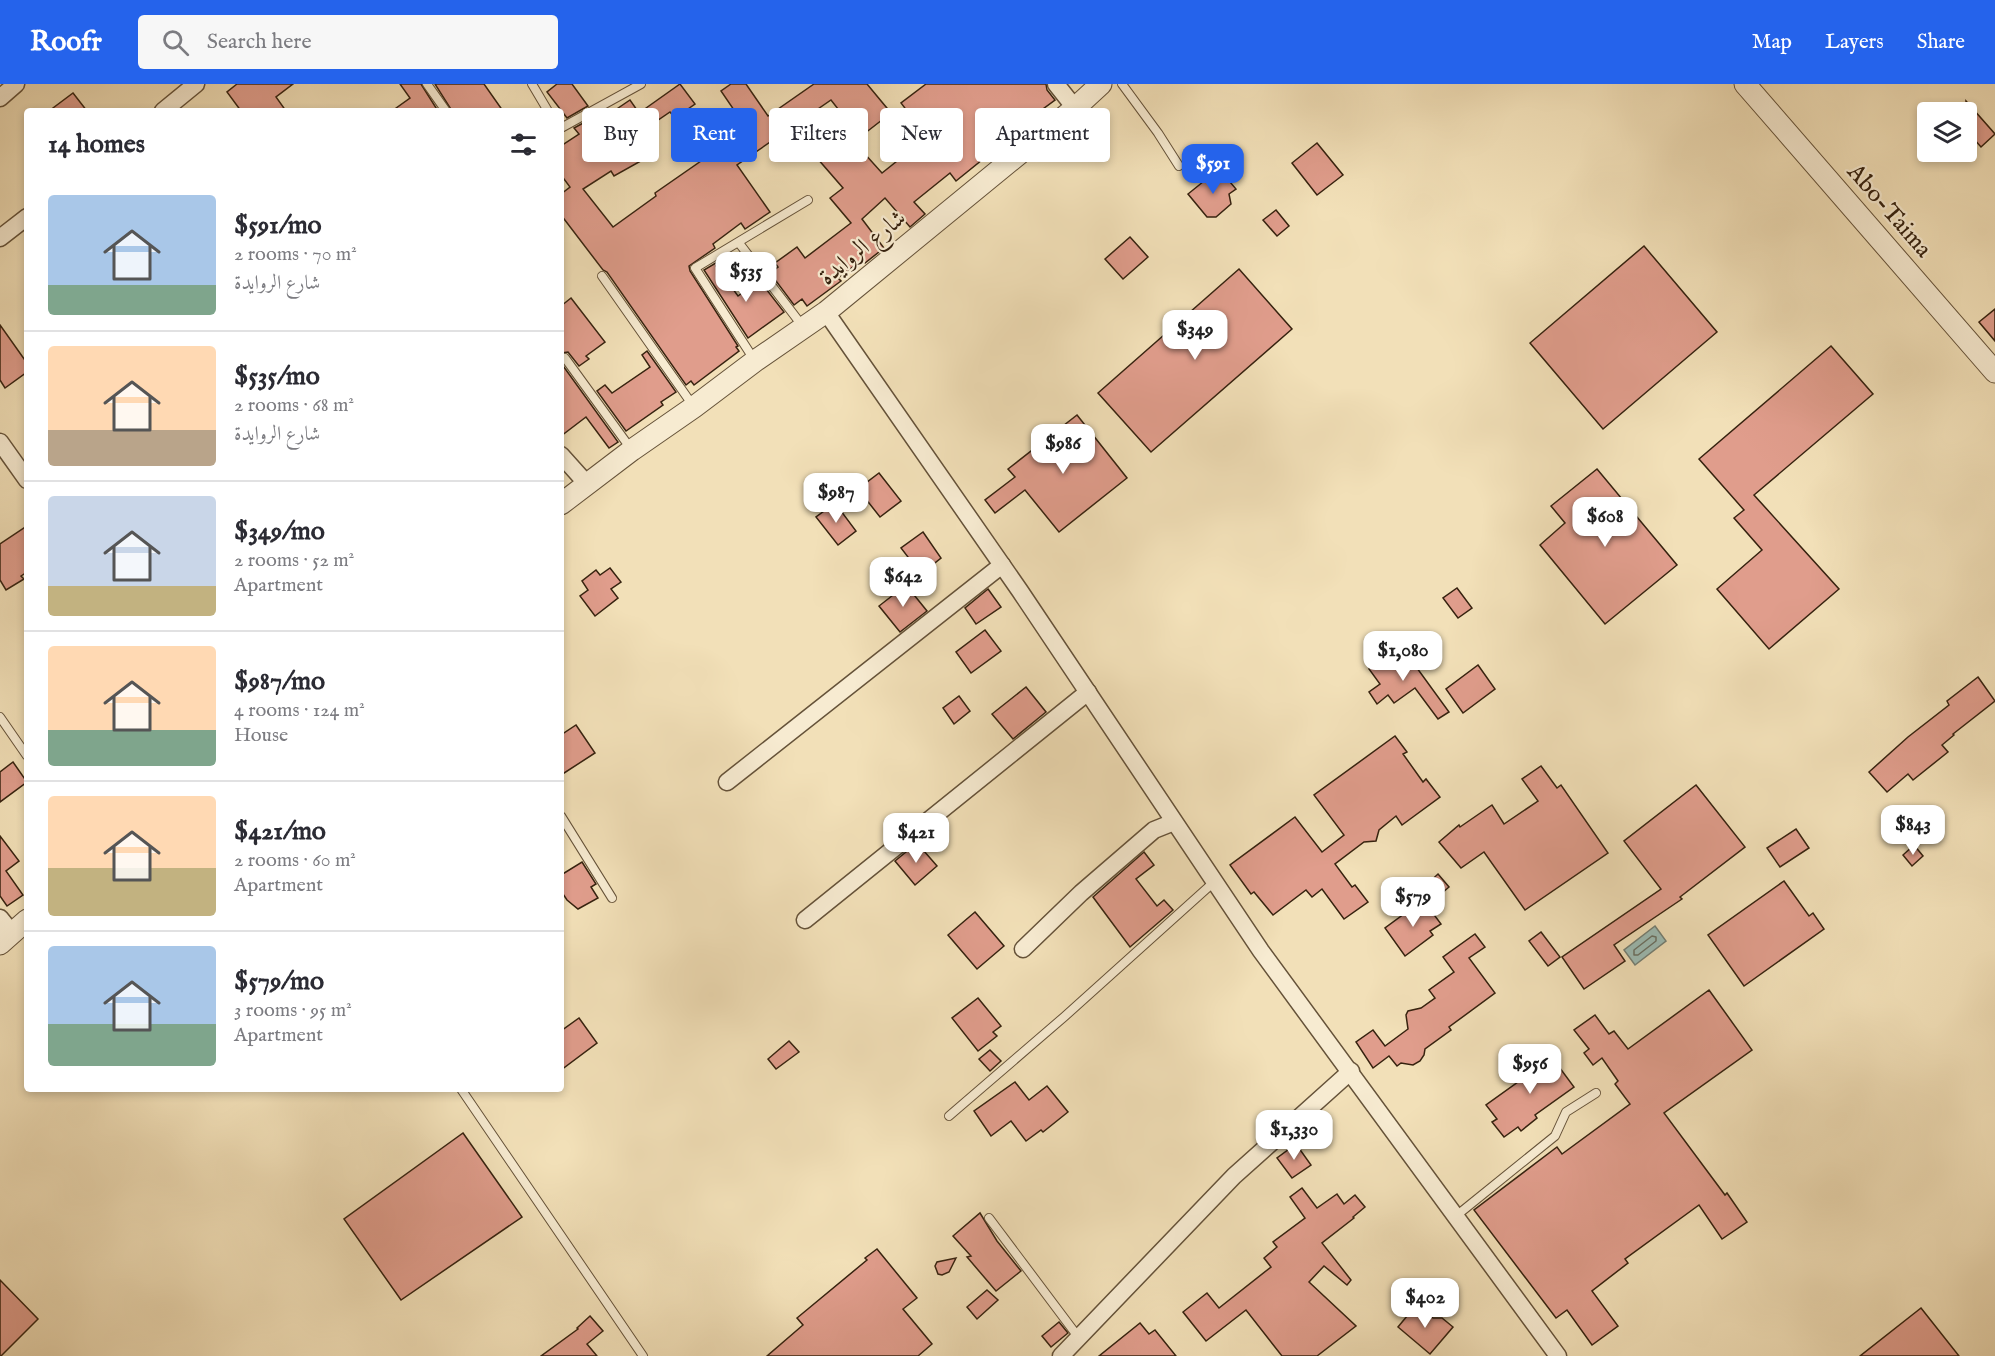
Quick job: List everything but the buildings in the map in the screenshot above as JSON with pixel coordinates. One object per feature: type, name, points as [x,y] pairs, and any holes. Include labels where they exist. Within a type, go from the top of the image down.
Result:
[{"type":"street","points":[[0,98],[16,84]]},
{"type":"street","points":[[167,108],[196,84]]},
{"type":"street","points":[[1056,84],[1076,108]]},
{"type":"street","name":"شارع الروايدة","points":[[1076,108],[1101,84]]},
{"type":"street","name":"Abo-Taima","points":[[1745,84],[1995,372]]},
{"type":"street","name":"شارع الروايدة","points":[[564,502],[632,450],[826,312],[1010,162]]},
{"type":"street","points":[[0,237],[24,219]]},
{"type":"street","points":[[826,312],[1088,692],[1262,951],[1558,1356]]},
{"type":"street","points":[[0,442],[24,473]]},
{"type":"street","points":[[564,458],[587,484]]},
{"type":"street","points":[[727,782],[1002,566]]},
{"type":"street","points":[[805,920],[1088,692]]},
{"type":"street","points":[[1023,949],[1081,893],[1154,830],[1174,822]]},
{"type":"street","points":[[1061,1356],[1234,1176],[1351,1071]]},
{"type":"lane","points":[[427,84],[444,108]]},
{"type":"lane","points":[[532,84],[546,108]]},
{"type":"lane","points":[[564,126],[641,84]]},
{"type":"lane","points":[[1122,84],[1179,166]]},
{"type":"lane","points":[[755,361],[695,268],[808,200]]},
{"type":"lane","points":[[739,243],[804,328]]},
{"type":"lane","points":[[602,276],[694,407]]},
{"type":"lane","points":[[565,358],[632,450]]},
{"type":"lane","points":[[0,717],[24,752]]},
{"type":"lane","points":[[564,821],[612,898]]},
{"type":"lane","points":[[949,1116],[1064,1017],[1214,882]]},
{"type":"lane","points":[[463,1092],[643,1356]]},
{"type":"lane","points":[[1456,1216],[1555,1136],[1566,1112],[1596,1093]]},
{"type":"lane","points":[[989,1218],[1080,1338]]},
{"type":"water","points":[[1655,926],[1666,941],[1635,965],[1624,950]]}]
